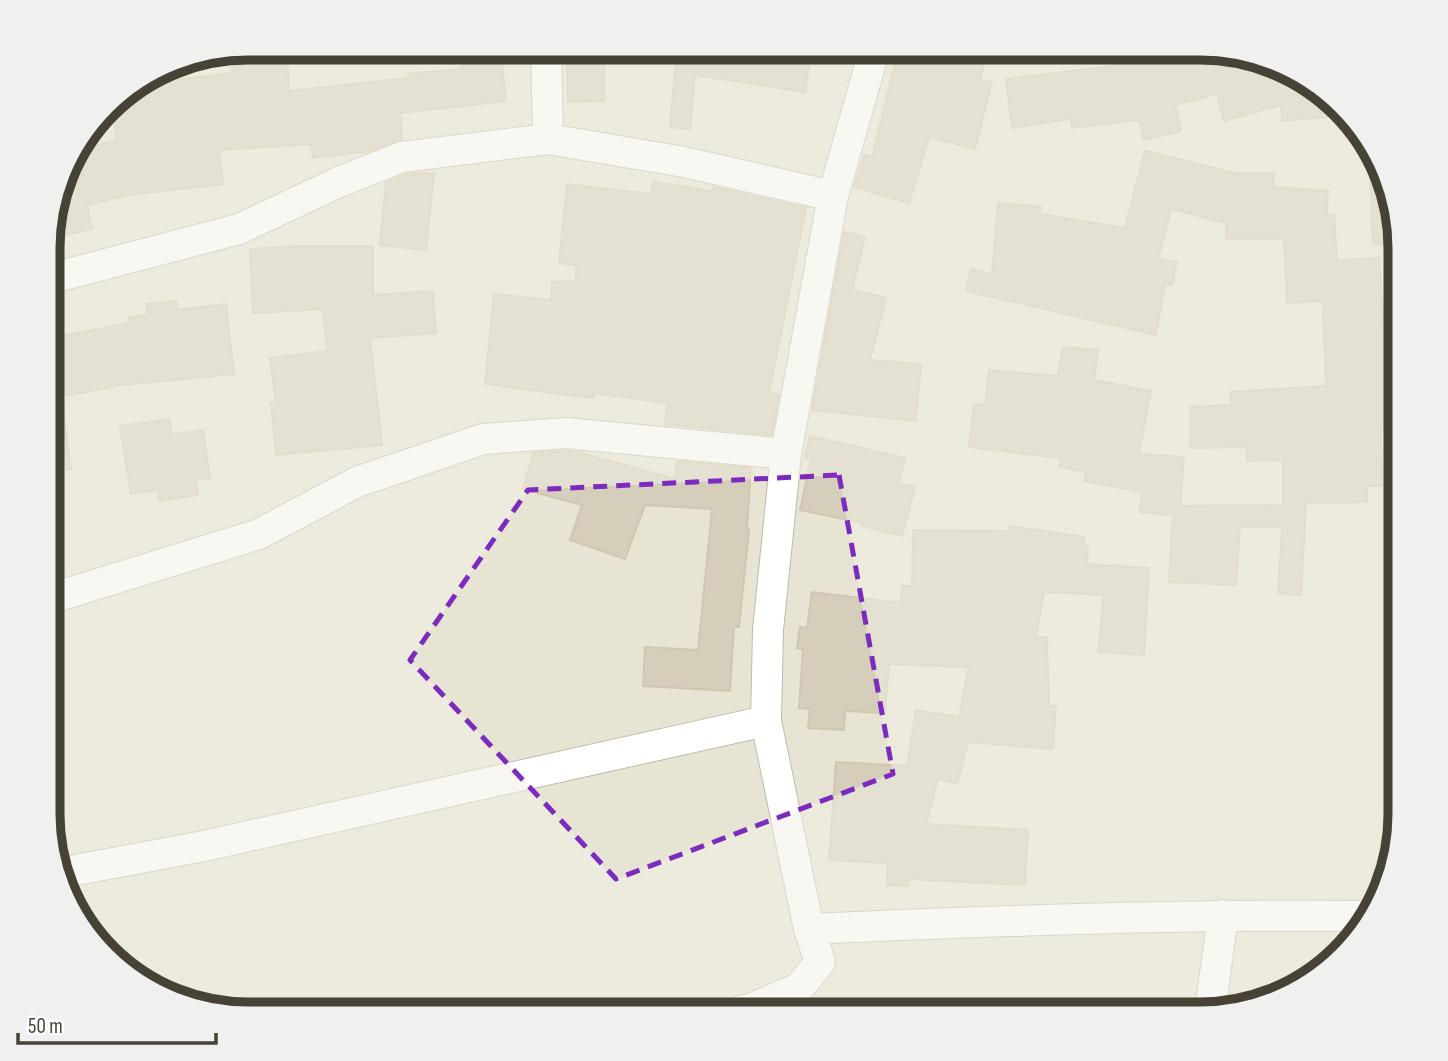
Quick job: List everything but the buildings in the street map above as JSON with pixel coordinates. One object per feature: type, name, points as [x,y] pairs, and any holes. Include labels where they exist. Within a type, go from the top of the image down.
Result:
[{"type":"street","points":[[546,60],[548,139]]},
{"type":"street","points":[[767,1002],[799,988],[820,962],[809,929],[766,721],[768,630],[786,454],[834,196],[872,60]]},
{"type":"street","points":[[60,276],[239,229],[340,182],[402,158],[548,139],[684,162],[834,196]]},
{"type":"street","points":[[60,596],[259,534],[356,482],[483,439],[566,433],[786,454]]},
{"type":"street","points":[[69,871],[204,846],[766,721]]},
{"type":"street","points":[[1211,1001],[1223,915]]},
{"type":"street","points":[[809,929],[1078,918],[1357,916]]},
{"type":"highlighted area","points":[[839,475],[893,774],[616,879],[410,660],[528,490]]},
{"type":"shaded area","points":[[236,60],[1212,60],[1237,63],[1272,74],[1315,98],[1342,124],[1369,165],[1382,199],[1388,236],[1388,825],[1379,874],[1350,928],[1315,963],[1283,982],[1249,995],[1200,1002],[236,1001],[199,995],[176,987],[133,963],[106,937],[85,907],[66,862],[60,825],[61,223],[66,199],[79,165],[98,133],[124,106],[143,91],[176,74],[211,63]]}]
